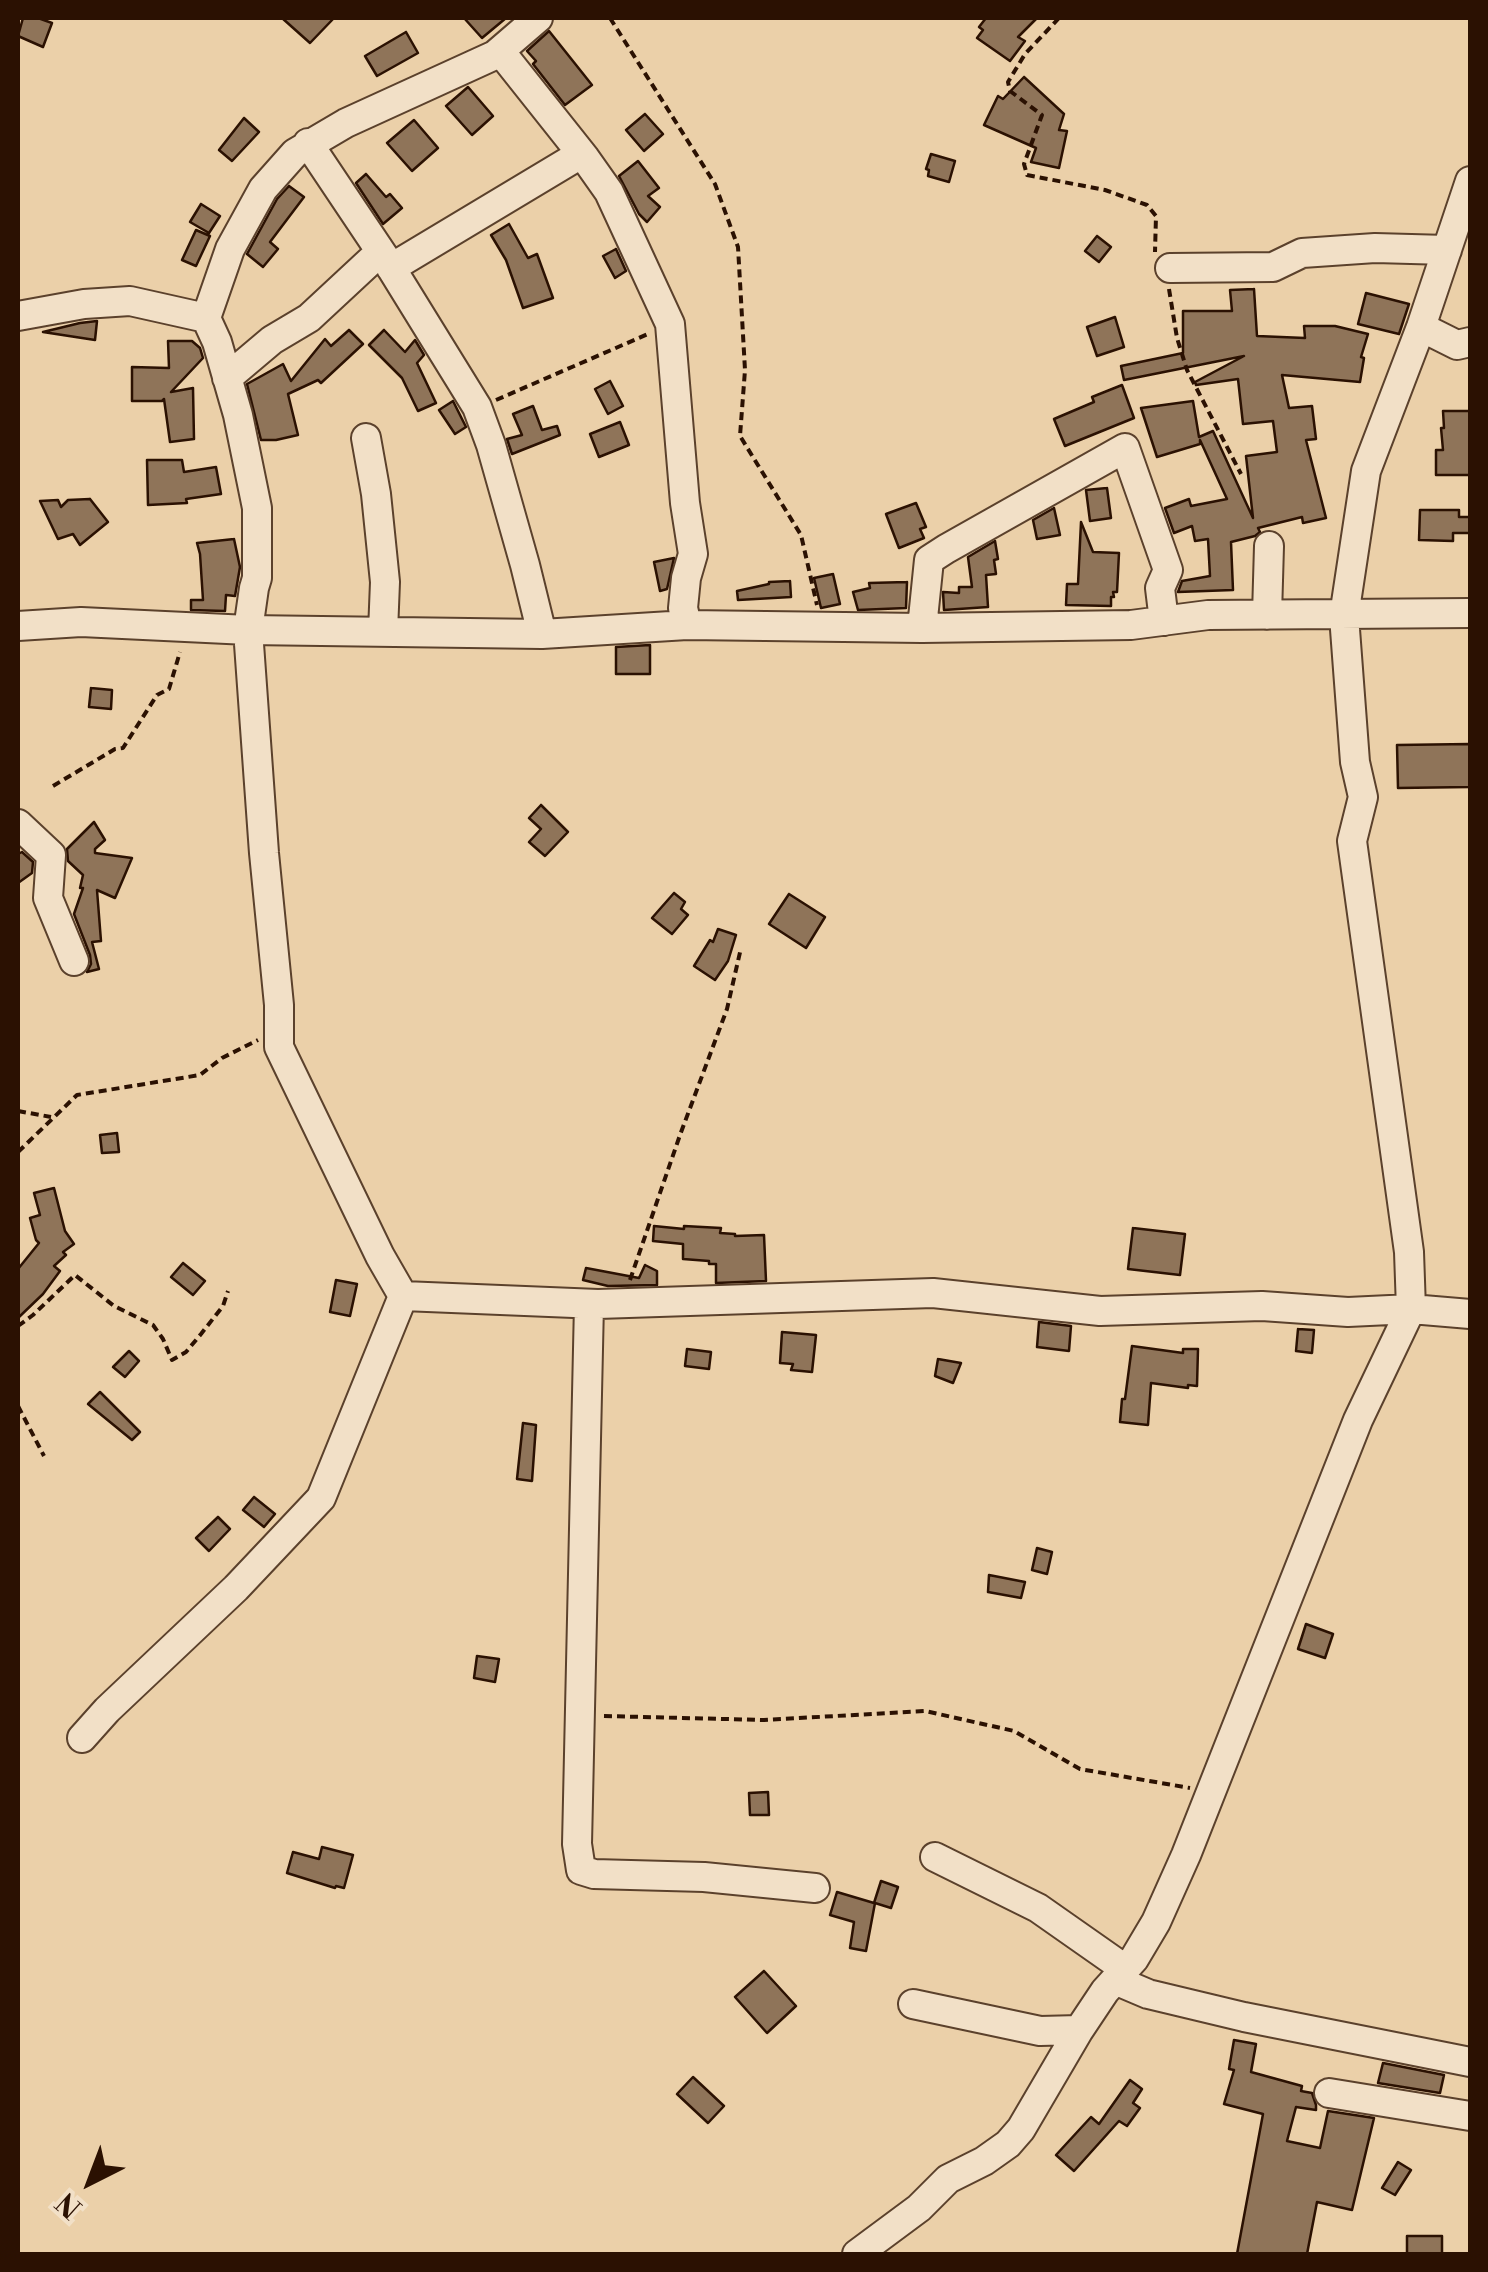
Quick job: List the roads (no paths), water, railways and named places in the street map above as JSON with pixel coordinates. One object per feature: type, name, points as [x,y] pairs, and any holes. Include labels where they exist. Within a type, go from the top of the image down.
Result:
[{"type":"street","points":[[403,1296],[279,1047],[279,1005],[248,630],[257,578],[257,508],[238,415],[206,318],[230,248],[263,189],[295,152],[346,123],[495,55],[538,18]]},
{"type":"street","points":[[500,51],[609,192],[670,324],[693,554],[683,608],[687,625]]},
{"type":"street","points":[[308,143],[478,408],[542,634]]},
{"type":"street","points":[[228,378],[272,340],[385,260],[581,154]]},
{"type":"street","points":[[858,2254],[919,2208],[948,2179],[984,2161],[1021,2130],[1079,2030],[1134,1959],[1156,1922],[1358,1420],[1411,1309],[1409,1252],[1352,841],[1362,796],[1355,762],[1344,616],[1366,471],[1421,327],[1470,181]]},
{"type":"street","points":[[1170,268],[1273,267],[1302,254],[1375,248],[1447,250]]},
{"type":"street","points":[[18,316],[84,304],[130,301],[206,318]]},
{"type":"street","points":[[1421,327],[1457,344],[1470,342]]},
{"type":"street","points":[[366,438],[386,582],[383,632]]},
{"type":"street","points":[[922,628],[930,560],[1124,448],[1168,570],[1160,588],[1164,621]]},
{"type":"street","points":[[1268,615],[1269,546]]},
{"type":"street","points":[[18,626],[80,622],[248,630],[542,634],[687,625],[922,628],[1131,625],[1208,615],[1470,614]]},
{"type":"street","points":[[18,824],[52,855],[48,898],[74,960]]},
{"type":"street","points":[[403,1296],[622,1304],[933,1293],[1100,1311],[1262,1306],[1470,1314]]},
{"type":"street","points":[[82,1738],[236,1588],[320,1498],[403,1296]]},
{"type":"street","points":[[590,1304],[576,1844],[580,1870],[815,1888]]},
{"type":"street","points":[[935,1857],[1038,1908],[1148,1994],[1470,2062]]},
{"type":"street","points":[[914,2004],[1040,2030],[1079,2030]]},
{"type":"street","points":[[1329,2093],[1470,2116]]}]
